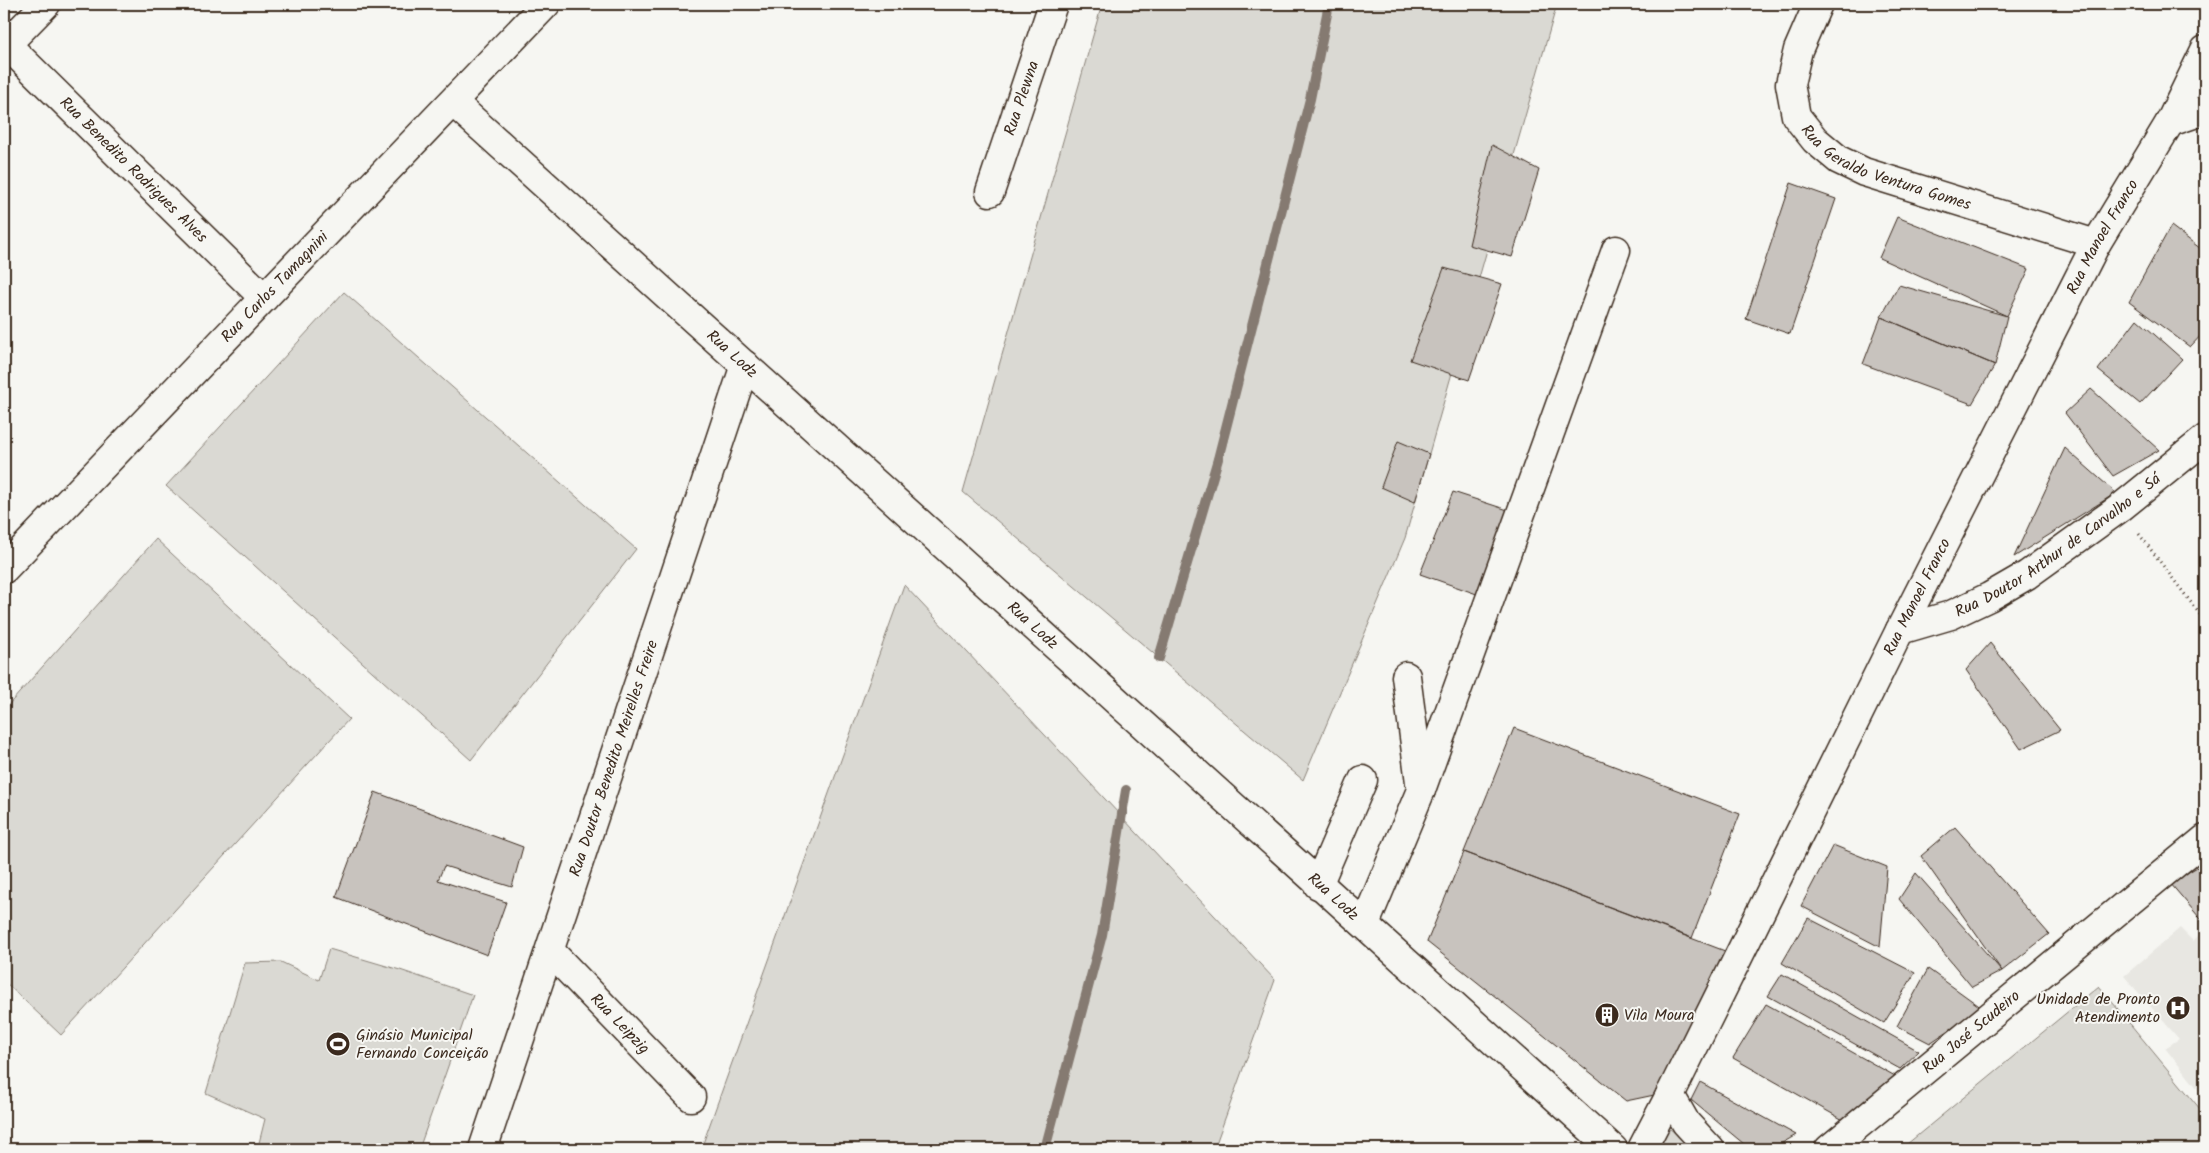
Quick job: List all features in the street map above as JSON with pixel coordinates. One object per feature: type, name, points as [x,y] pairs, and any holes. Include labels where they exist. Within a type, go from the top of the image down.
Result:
[{"type":"street","points":[[5,45],[46,4]]},
{"type":"street","name":"Rua Carlos Tamagnini","points":[[4,569],[546,4]]},
{"type":"street","name":"Rua Plewna","points":[[990,192],[1052,4]]},
{"type":"street","name":"Rua Geraldo Ventura Gomes","points":[[1818,4],[1798,50],[1790,84],[1796,116],[1815,140],[1839,160],[1864,172],[2096,244]]},
{"type":"street","name":"Rua Benedito Rodrigues Alves","points":[[5,45],[264,298]]},
{"type":"street","name":"Rua Manoel Franco","points":[[1642,1149],[1900,630],[2096,244],[2170,122],[2205,50]]},
{"type":"street","name":"Rua Lodz","points":[[453,102],[1318,885],[1365,924],[1613,1149]]},
{"type":"street","points":[[2170,122],[2205,110]]},
{"type":"street","points":[[1365,924],[1420,790],[1616,250]]},
{"type":"street","name":"Rua Doutor Benedito Meirelles Freire","points":[[484,1149],[745,365]]},
{"type":"street","name":"Rua Doutor Arthur de Carvalho e Sá","points":[[1900,630],[1951,615],[1989,597],[2027,575],[2120,508],[2205,439]]},
{"type":"street","points":[[1406,676],[1420,790]]},
{"type":"street","points":[[1318,885],[1363,780]]},
{"type":"street","name":"Rua José Scudeiro","points":[[1829,1149],[2205,839]]},
{"type":"street","name":"Rua Leipzig","points":[[550,951],[691,1097]]},
{"type":"street","points":[[1670,1095],[1686,1123],[1710,1149]]},
{"type":"path","points":[[2120,508],[2205,621]]},
{"type":"shaded area","points":[[1102,4],[1557,4],[1405,538],[1303,780],[963,492]]},
{"type":"shaded area","points":[[344,292],[636,549],[471,760],[166,486]]},
{"type":"shaded area","points":[[156,539],[349,719],[61,1035],[4,981],[4,710]]},
{"type":"shaded area","points":[[904,585],[1275,980],[1214,1149],[701,1149]]},
{"type":"shaded area","name":"Unidade de Pronto Atendimento","points":[[2180,928],[2193,941],[2205,929],[2205,1098],[2165,1048],[2179,1039],[2124,976]]},
{"type":"shaded area","name":"Ginásio Municipal Fernando Conceição","points":[[329,949],[400,970],[473,995],[419,1149],[265,1149],[258,1147],[265,1119],[206,1093],[245,963],[281,962],[319,980]]},
{"type":"shaded area","points":[[2099,986],[2205,1115],[2205,1149],[1901,1149]]},
{"type":"shaded area","points":[[1667,1127],[1699,1149],[1657,1149]]},
{"type":"building","points":[[1492,145],[1539,170],[1512,257],[1469,245]]},
{"type":"building","points":[[1791,183],[1836,199],[1790,334],[1746,319]]},
{"type":"building","points":[[1897,217],[2029,269],[2007,316],[1879,258]]},
{"type":"building","points":[[2171,226],[2205,252],[2205,331],[2190,347],[2129,302]]},
{"type":"building","points":[[1444,268],[1502,284],[1469,380],[1410,360]]},
{"type":"building","points":[[1899,285],[2007,316],[1995,365],[1881,317]]},
{"type":"building","points":[[1881,317],[1995,365],[1972,404],[1863,364]]},
{"type":"building","points":[[2137,319],[2182,359],[2140,404],[2098,370]]},
{"type":"building","points":[[2091,389],[2159,450],[2113,476],[2065,413]]},
{"type":"building","points":[[1398,441],[1429,454],[1415,502],[1381,487]]},
{"type":"building","points":[[2065,448],[2116,493],[2014,557]]},
{"type":"building","points":[[1453,492],[1517,513],[1488,598],[1420,574]]},
{"type":"building","points":[[1990,643],[2060,730],[2021,749],[1966,670]]},
{"type":"building","points":[[1514,728],[1740,814],[1692,938],[1464,852]]},
{"type":"building","points":[[375,792],[523,847],[512,887],[444,866],[438,880],[506,902],[487,955],[336,897]]},
{"type":"building","points":[[1955,827],[2049,934],[2002,971],[1921,856]]},
{"type":"building","points":[[1833,845],[1887,867],[1880,947],[1801,906]]},
{"type":"building","name":"Vila Moura","points":[[1464,852],[1725,951],[1659,1094],[1626,1101],[1427,942]]},
{"type":"building","points":[[2199,866],[2205,872],[2205,924],[2170,883]]},
{"type":"building","points":[[1916,873],[2002,971],[1972,987],[1899,899]]},
{"type":"building","points":[[1808,918],[1915,973],[1884,1023],[1782,963]]},
{"type":"building","points":[[1928,969],[1982,1008],[1930,1043],[1897,1026]]},
{"type":"building","points":[[1782,974],[1919,1051],[1900,1069],[1768,996]]},
{"type":"building","points":[[1766,1004],[1904,1081],[1845,1121],[1733,1058]]},
{"type":"building","points":[[1700,1082],[1796,1135],[1772,1149],[1750,1149],[1691,1100]]},
{"type":"waterway","points":[[1159,658],[1218,459],[1310,99],[1329,4]]},
{"type":"waterway","points":[[1045,1149],[1102,935],[1126,790]]},
{"type":"place","name":"Unidade de Pronto Atendimento","points":[[2178,1008]]},
{"type":"place","name":"Vila Moura","points":[[1607,1015]]},
{"type":"place","name":"Ginásio Municipal Fernando Conceição","points":[[338,1044]]}]
